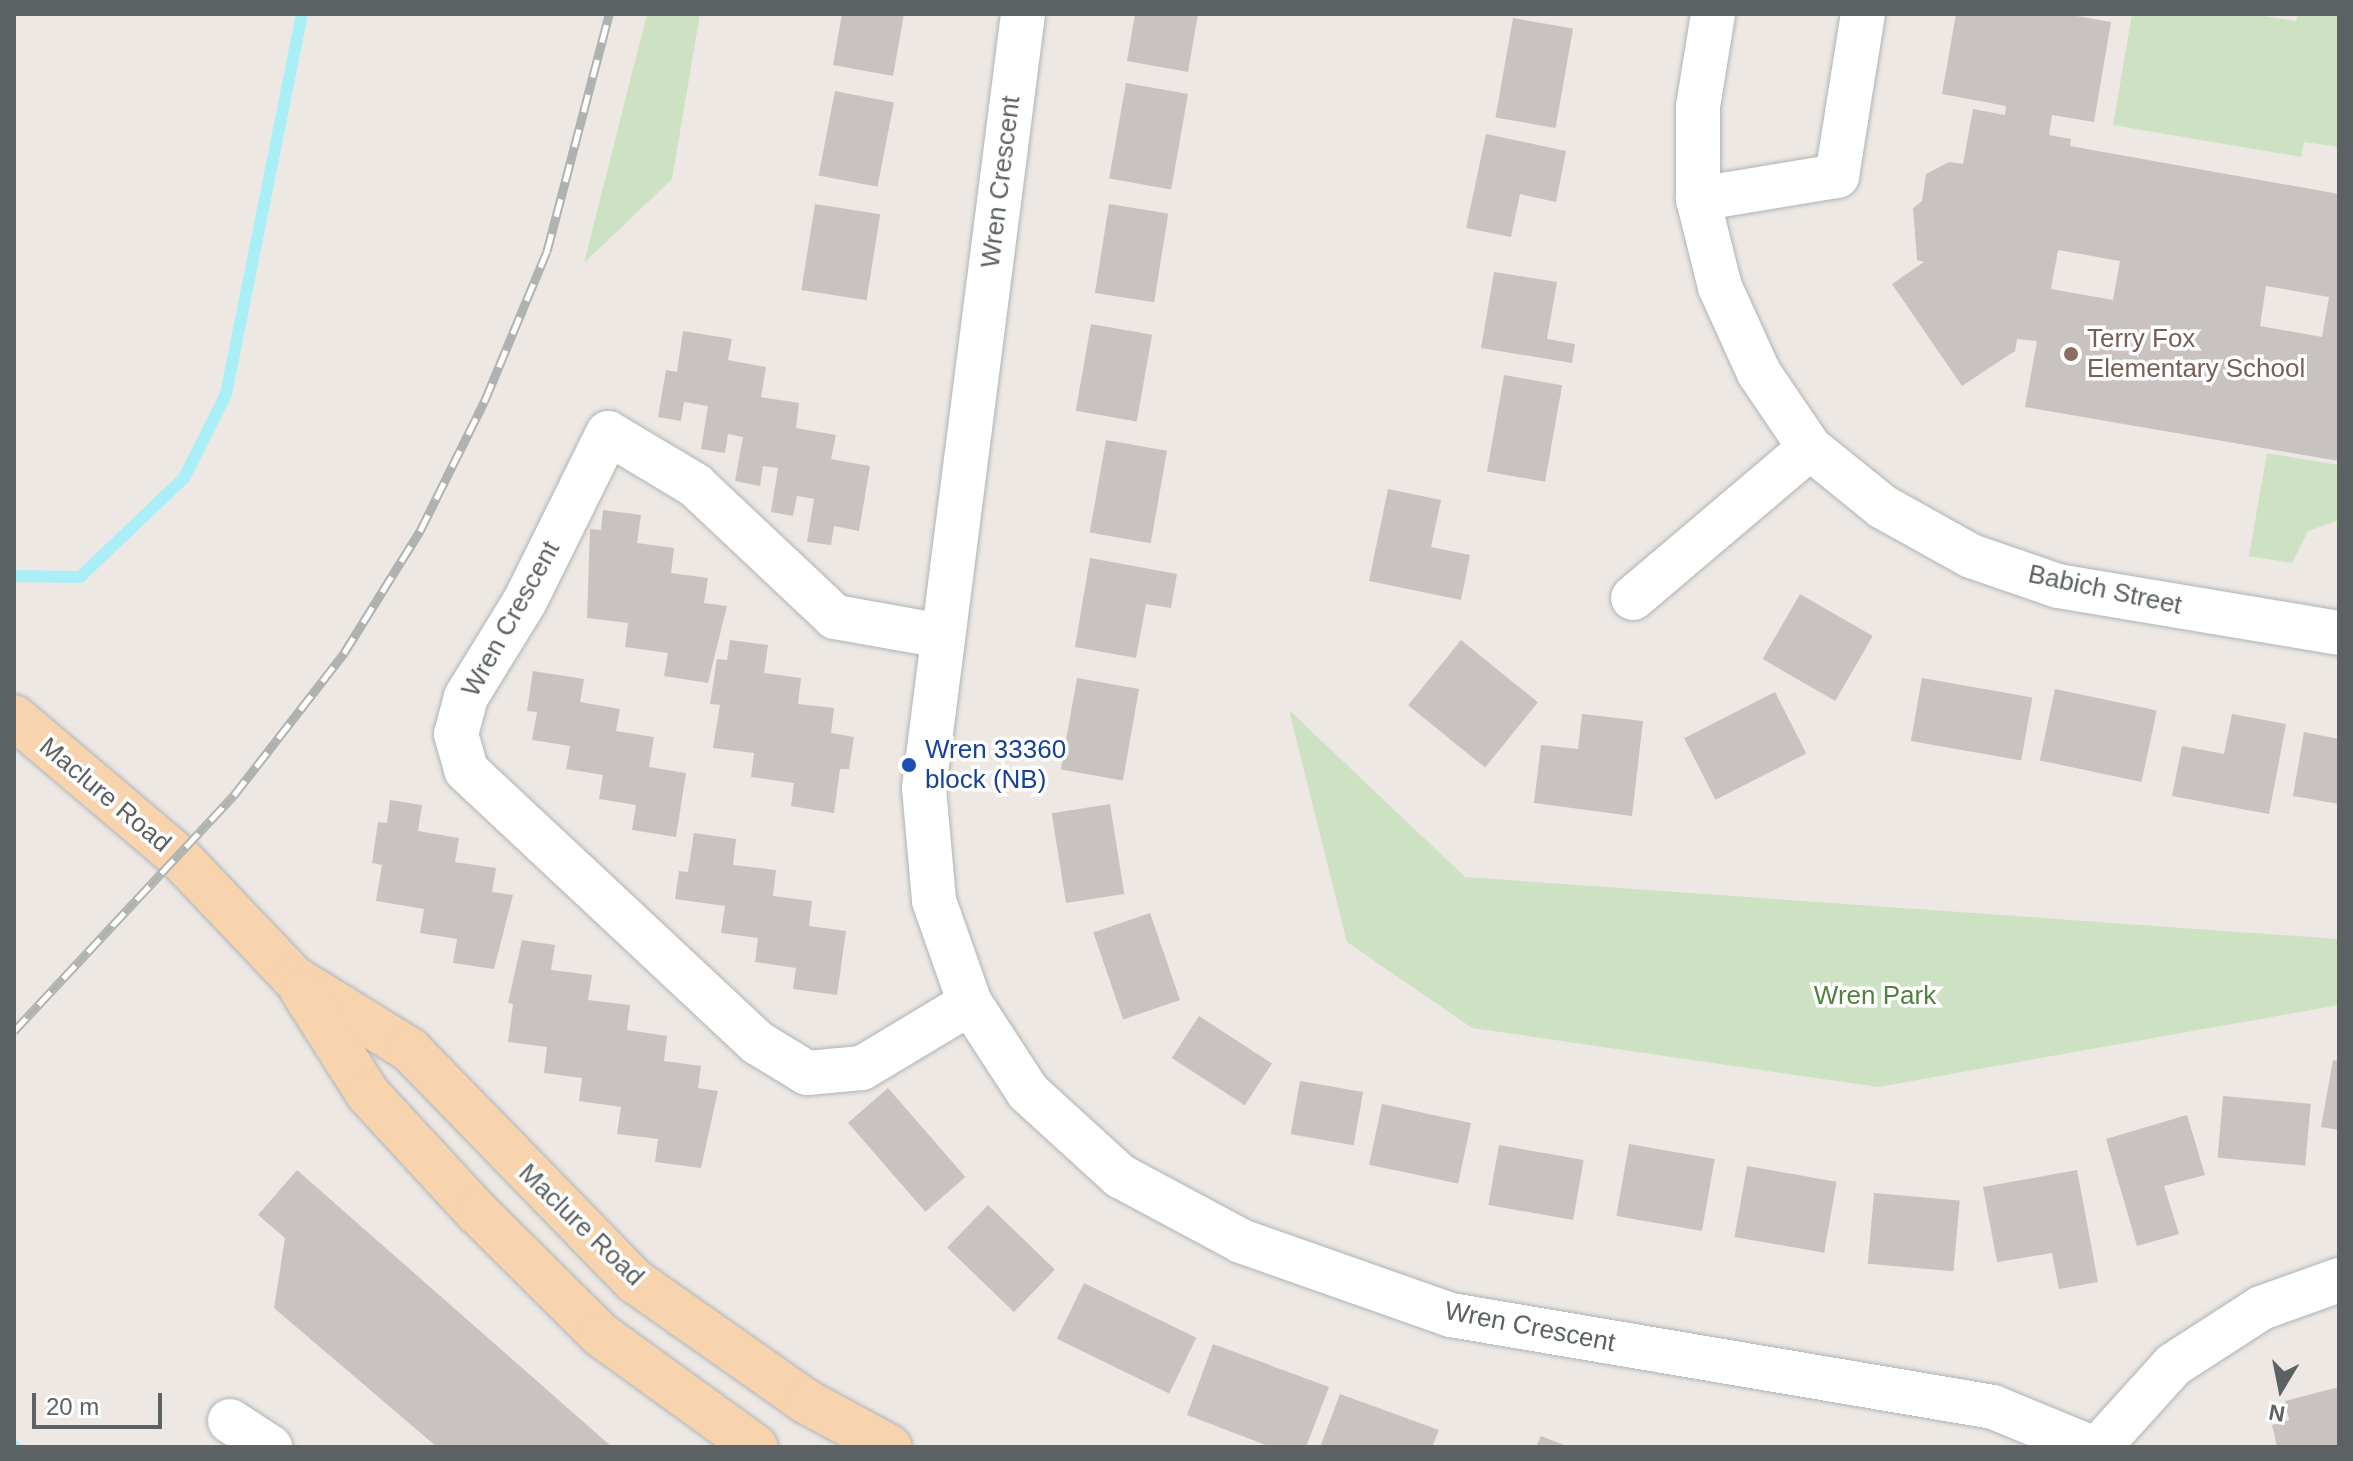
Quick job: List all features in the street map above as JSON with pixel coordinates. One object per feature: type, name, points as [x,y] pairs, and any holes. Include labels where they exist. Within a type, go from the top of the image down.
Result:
[{"type":"main road","name":"Maclure Road","points":[[19,722],[179,857],[294,978],[368,1094],[478,1213],[601,1335],[756,1447]]},
{"type":"main road","name":"Maclure Road","points":[[294,978],[410,1050],[636,1282],[807,1402],[890,1447]]},
{"type":"street","name":"Wren Crescent","points":[[1023,14],[924,788],[934,901],[970,1003],[1028,1092],[1120,1176],[1241,1241],[1451,1315],[1993,1407],[2090,1447]]},
{"type":"street","name":"Babich Street","points":[[1713,14],[1698,107],[1698,199],[1720,287],[1759,373],[1810,448],[1883,507],[1971,556],[2058,586],[2339,633]]},
{"type":"street","points":[[1698,199],[1837,176],[1863,14]]},
{"type":"street","name":"Wren Crescent","points":[[942,636],[835,617],[695,485],[608,433],[525,601],[466,697],[456,734],[466,770],[758,1043],[807,1073],[862,1068],[970,1003]]},
{"type":"street","points":[[1633,598],[1810,448]]},
{"type":"street","points":[[2099,1447],[2173,1365],[2261,1308],[2339,1280]]},
{"type":"street","points":[[230,1421],[270,1447]]},
{"type":"green space","points":[[647,14],[700,14],[672,179],[584,263]]},
{"type":"green space","points":[[2132,14],[2251,14],[2296,21],[2298,14],[2339,14],[2339,147],[2304,142],[2301,157],[2113,125]]},
{"type":"green space","points":[[2267,453],[2339,465],[2339,520],[2308,531],[2292,563],[2249,556]]},
{"type":"green space","name":"Wren Park","points":[[1289,710],[1465,877],[2339,939],[2339,1005],[1878,1087],[1472,1028],[1347,942]]},
{"type":"building","points":[[842,14],[904,14],[893,76],[833,65]]},
{"type":"building","points":[[1135,14],[1198,14],[1188,72],[1127,61]]},
{"type":"building","points":[[1956,14],[2065,14],[2111,22],[2094,122],[2052,115],[2049,135],[2071,139],[2070,146],[2339,194],[2339,461],[2025,407],[2037,341],[2017,339],[2015,351],[1962,386],[1892,284],[1924,262],[1917,260],[1913,208],[1922,201],[1926,174],[1949,162],[1963,164],[1973,109],[2005,115],[2006,106],[1942,94]],"holes":[[[2058,250],[2120,261],[2113,300],[2051,289]],[[2266,286],[2329,297],[2322,337],[2260,326]]]},
{"type":"building","points":[[1513,18],[1573,29],[1556,128],[1495,117]]},
{"type":"building","points":[[1126,83],[1188,94],[1171,189],[1109,179]]},
{"type":"building","points":[[835,91],[894,102],[877,187],[819,175]]},
{"type":"building","points":[[1486,134],[1566,151],[1556,202],[1520,194],[1511,237],[1466,228]]},
{"type":"building","points":[[815,204],[880,214],[867,300],[801,290]]},
{"type":"building","points":[[1109,204],[1168,213],[1154,302],[1095,293]]},
{"type":"building","points":[[1494,272],[1557,282],[1547,339],[1575,344],[1572,363],[1481,348]]},
{"type":"building","points":[[1091,324],[1152,335],[1137,421],[1076,411]]},
{"type":"building","points":[[683,331],[732,339],[728,360],[766,367],[761,397],[799,403],[796,428],[836,435],[831,459],[870,466],[859,531],[834,526],[831,545],[807,542],[814,499],[797,496],[793,516],[771,512],[778,468],[763,466],[760,486],[735,481],[743,437],[728,434],[725,453],[701,449],[708,406],[684,402],[681,421],[658,417],[666,370],[677,372]]},
{"type":"building","points":[[1504,375],[1562,385],[1545,482],[1487,472]]},
{"type":"building","points":[[1106,440],[1167,451],[1151,543],[1090,533]]},
{"type":"building","points":[[1388,489],[1441,500],[1431,547],[1470,555],[1461,600],[1369,581]]},
{"type":"building","points":[[603,510],[641,515],[637,543],[674,548],[671,573],[708,578],[704,603],[727,606],[708,683],[664,676],[668,653],[625,647],[628,623],[587,618],[590,529],[601,530]]},
{"type":"building","points":[[1090,558],[1177,574],[1171,608],[1146,604],[1136,658],[1075,647]]},
{"type":"building","points":[[1800,594],[1873,636],[1835,701],[1762,659]]},
{"type":"building","points":[[730,640],[768,645],[764,673],[801,678],[798,704],[834,708],[831,733],[854,737],[849,769],[840,769],[834,813],[791,806],[794,783],[751,777],[754,753],[713,748],[720,705],[710,704],[717,659],[727,660]]},
{"type":"building","points":[[1461,640],[1538,702],[1485,768],[1408,705]]},
{"type":"building","points":[[533,671],[584,679],[580,702],[620,709],[616,731],[654,737],[649,767],[686,773],[676,837],[632,830],[636,805],[599,799],[603,775],[566,769],[570,746],[532,740],[537,712],[527,711]]},
{"type":"building","points":[[1077,678],[1139,689],[1123,781],[1061,770]]},
{"type":"building","points":[[1922,678],[2032,697],[2021,760],[1911,741]]},
{"type":"building","points":[[2055,689],[2157,711],[2142,782],[2040,760]]},
{"type":"building","points":[[1775,692],[1806,753],[1715,800],[1684,738]]},
{"type":"building","points":[[1582,714],[1643,721],[1632,816],[1534,803],[1541,745],[1578,749]]},
{"type":"building","points":[[2232,714],[2286,724],[2269,814],[2172,796],[2182,746],[2224,754]]},
{"type":"building","points":[[2304,732],[2339,739],[2339,804],[2293,796]]},
{"type":"building","points":[[390,800],[422,805],[418,831],[459,838],[455,862],[496,868],[492,892],[513,895],[494,969],[453,963],[457,939],[420,933],[424,909],[376,901],[382,865],[372,863],[378,822],[387,823]]},
{"type":"building","points":[[1110,804],[1124,894],[1066,903],[1052,813]]},
{"type":"building","points":[[694,833],[736,839],[733,865],[776,870],[773,896],[812,901],[809,926],[846,931],[837,995],[793,989],[796,968],[755,962],[758,938],[721,933],[725,906],[675,899],[679,871],[688,872]]},
{"type":"building","points":[[1150,913],[1180,1000],[1123,1020],[1093,933]]},
{"type":"building","points":[[522,940],[555,945],[551,970],[592,975],[588,1000],[630,1005],[627,1030],[667,1036],[664,1061],[701,1066],[698,1088],[718,1091],[701,1168],[655,1162],[658,1139],[617,1134],[621,1107],[579,1101],[582,1078],[544,1073],[547,1047],[508,1042],[513,1004],[508,1003]]},
{"type":"building","points":[[1199,1016],[1272,1063],[1245,1105],[1172,1058]]},
{"type":"building","points":[[2333,1060],[2339,1061],[2339,1130],[2321,1127]]},
{"type":"building","points":[[1300,1081],[1363,1092],[1354,1145],[1291,1134]]},
{"type":"building","points":[[888,1088],[965,1177],[925,1212],[848,1123]]},
{"type":"building","points":[[2223,1096],[2311,1104],[2305,1165],[2218,1158]]},
{"type":"building","points":[[1382,1104],[1471,1123],[1458,1184],[1369,1165]]},
{"type":"building","points":[[2187,1115],[2205,1175],[2164,1186],[2179,1234],[2137,1246],[2106,1139]]},
{"type":"building","points":[[1629,1144],[1715,1159],[1702,1231],[1616,1216]]},
{"type":"building","points":[[1499,1145],[1584,1160],[1573,1220],[1488,1205]]},
{"type":"building","points":[[1747,1166],[1837,1182],[1824,1253],[1734,1237]]},
{"type":"building","points":[[297,1170],[612,1447],[437,1447],[274,1308],[285,1238],[258,1215]]},
{"type":"building","points":[[2077,1170],[2098,1282],[2059,1289],[2052,1253],[1997,1262],[1983,1187]]},
{"type":"building","points":[[1874,1193],[1960,1200],[1953,1271],[1868,1264]]},
{"type":"building","points":[[988,1205],[1055,1270],[1014,1312],[947,1247]]},
{"type":"building","points":[[1084,1283],[1196,1338],[1169,1394],[1057,1339]]},
{"type":"building","points":[[1213,1344],[1329,1387],[1306,1447],[1271,1447],[1187,1415]]},
{"type":"building","points":[[2339,1387],[2339,1447],[2277,1447],[2272,1425],[2289,1420],[2285,1401]]},
{"type":"building","points":[[1340,1394],[1439,1430],[1432,1447],[1320,1447]]},
{"type":"building","points":[[1541,1436],[1569,1447],[1536,1447]]},
{"type":"waterway","points":[[14,576],[80,577],[184,478],[226,394],[302,14]]},
{"type":"railway","points":[[14,1031],[234,795],[344,653],[420,531],[485,400],[547,251],[609,14]]},
{"type":"place","name":"Terry Fox Elementary School","points":[[2071,354]]},
{"type":"place","name":"Wren 33360 block (NB)","points":[[909,765]]}]
